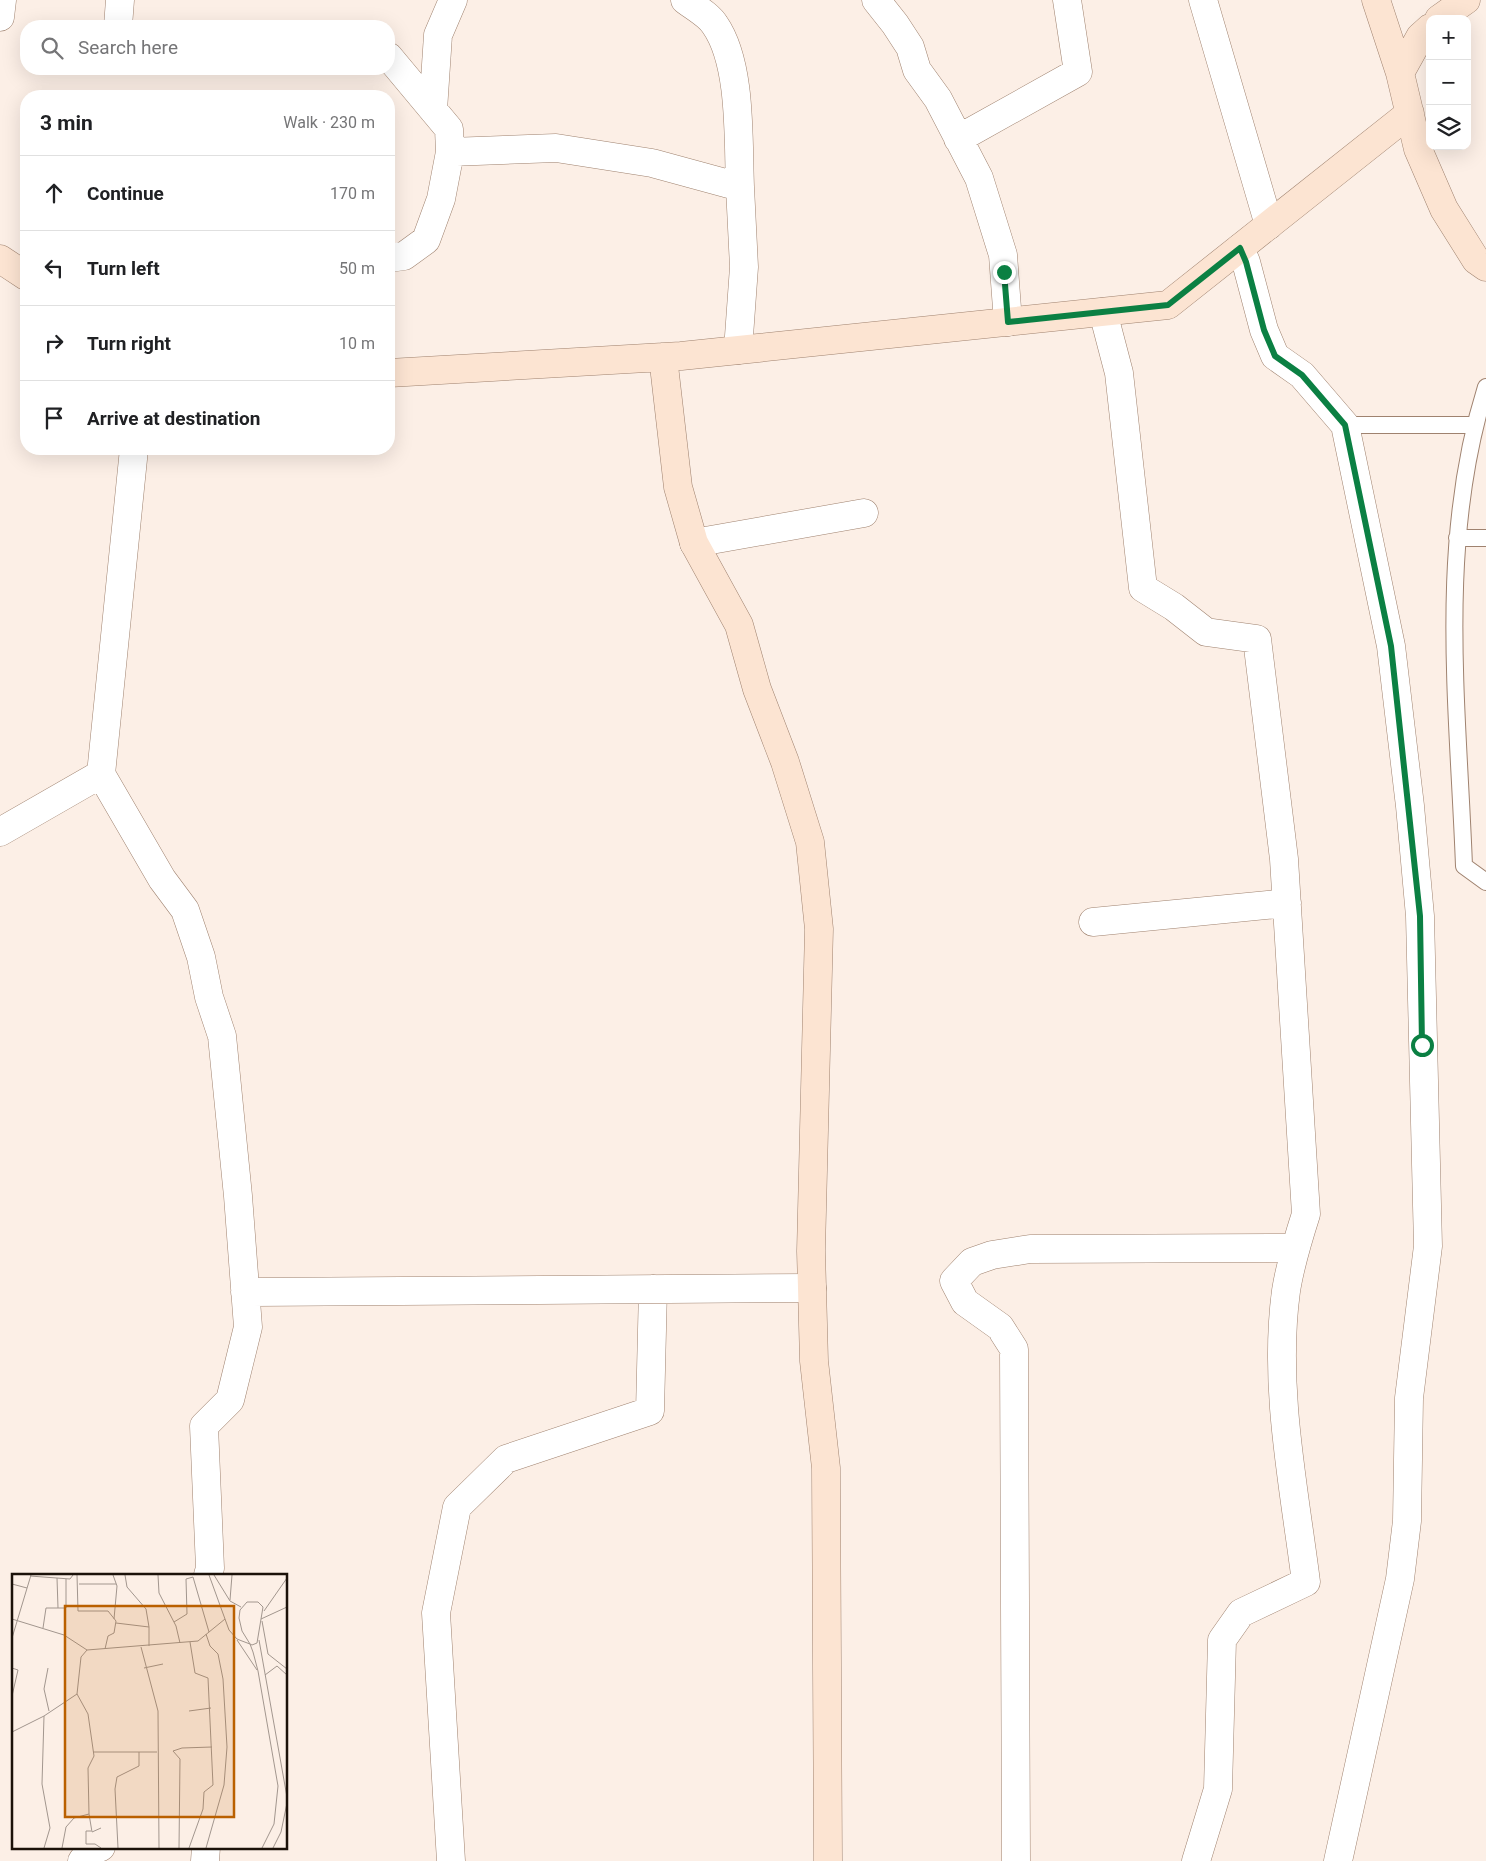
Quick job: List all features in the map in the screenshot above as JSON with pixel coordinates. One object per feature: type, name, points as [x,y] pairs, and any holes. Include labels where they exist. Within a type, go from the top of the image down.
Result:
[{"type":"street","points":[[0,17],[2,0]]},
{"type":"street","points":[[118,20],[120,0]]},
{"type":"street","points":[[433,110],[438,35],[453,0]]},
{"type":"street","points":[[685,0],[715,24],[727,52],[735,85],[744,267],[738,350]]},
{"type":"street","points":[[876,0],[895,24],[910,48],[917,70],[938,99],[979,178],[983,196],[999,237],[1003,255],[1008,322]]},
{"type":"street","points":[[958,139],[1078,72],[1067,0]]},
{"type":"street","points":[[1203,0],[1269,225]]},
{"type":"street","points":[[1376,0],[1400,73],[1418,149],[1444,209],[1476,260],[1486,267]]},
{"type":"street","points":[[1445,15],[1466,0]]},
{"type":"street","points":[[1400,73],[1420,37],[1426,32]]},
{"type":"street","points":[[395,64],[449,129],[450,152],[441,199],[426,240],[404,256],[395,257]]},
{"type":"street","points":[[395,373],[664,357],[1168,305],[1410,113]]},
{"type":"street","points":[[450,152],[556,148],[652,163],[740,187]]},
{"type":"street","points":[[1240,248],[1246,262],[1264,330],[1275,356],[1302,375],[1345,425],[1391,646],[1410,806],[1420,916],[1428,1246],[1409,1398],[1407,1521],[1400,1579],[1338,1861]]},
{"type":"street","points":[[0,259],[20,272]]},
{"type":"street","points":[[1104,312],[1119,373],[1143,588],[1174,607],[1206,632],[1257,638],[1284,859],[1306,1214],[1295,1248],[1286,1290],[1282,1335],[1282,1371],[1288,1444],[1306,1582],[1241,1613],[1222,1640],[1218,1790],[1196,1861]]},
{"type":"street","points":[[664,357],[678,487],[694,543],[739,624],[757,689],[784,762],[810,842],[819,929],[811,1251],[814,1361],[826,1468],[828,1861]]},
{"type":"street","points":[[133,455],[101,774],[162,879],[185,910],[201,957],[208,996],[222,1036],[238,1196],[248,1326],[230,1400],[204,1426],[210,1568],[208,1574]]},
{"type":"street","points":[[694,543],[864,513]]},
{"type":"street","points":[[0,832],[101,774]]},
{"type":"street","points":[[1094,922],[1287,903]]},
{"type":"street","points":[[1016,1861],[1014,1349],[1000,1327],[965,1302],[954,1281],[972,1262],[992,1255],[1030,1249],[1295,1248]]},
{"type":"street","points":[[245,1292],[812,1288]]},
{"type":"street","points":[[451,1861],[436,1613],[457,1507],[506,1459],[650,1411],[652,1289]]},
{"type":"street","points":[[82,1861],[90,1852],[100,1848]]},
{"type":"street","points":[[205,1861],[206,1848]]},
{"type":"lane","points":[[1486,387],[1474,425],[1457,538],[1453,643],[1464,866],[1486,882]]},
{"type":"lane","points":[[1345,425],[1474,425]]},
{"type":"lane","points":[[1457,538],[1486,538]]},
{"type":"route","points":[[1004,272],[1008,322],[1168,305],[1240,248],[1246,262],[1264,330],[1275,356],[1302,375],[1345,425],[1391,646],[1410,806],[1420,916],[1422,1045]]}]
